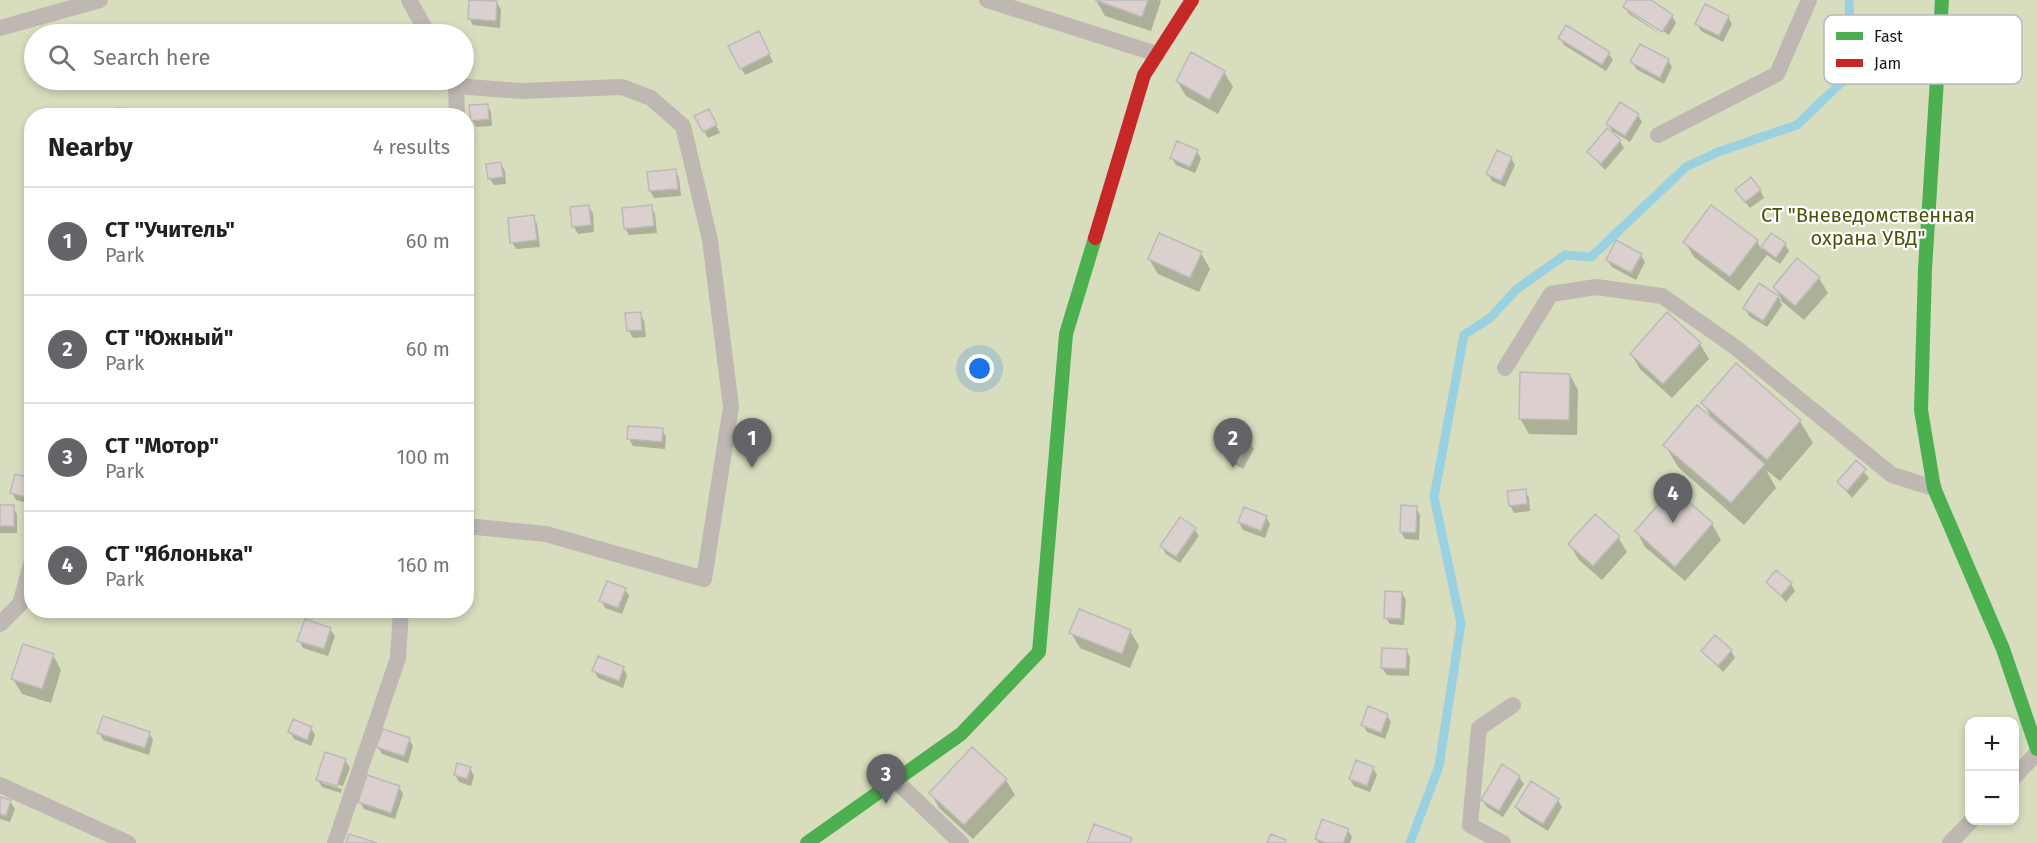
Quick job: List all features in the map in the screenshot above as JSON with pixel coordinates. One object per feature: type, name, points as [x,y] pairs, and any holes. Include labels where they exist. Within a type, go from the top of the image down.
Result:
[{"type":"street","points":[[807,843],[961,734],[1040,652],[1066,334],[1144,75],[1192,0]]},
{"type":"street","points":[[1941,15],[1942,0]]},
{"type":"street","points":[[1937,84],[1926,269],[1921,410],[1934,488],[2003,649],[2037,751]]},
{"type":"lane","points":[[0,28],[100,0]]},
{"type":"lane","points":[[409,0],[422,24]]},
{"type":"lane","points":[[987,0],[1157,54]]},
{"type":"lane","points":[[1658,135],[1777,74],[1809,0]]},
{"type":"lane","points":[[474,85],[521,91],[622,87],[651,98],[683,126],[710,240],[731,407],[704,579],[546,534],[474,527]]},
{"type":"lane","points":[[455,90],[456,108]]},
{"type":"lane","points":[[1505,368],[1551,294],[1596,287],[1662,296],[1735,347],[1892,476],[1934,488]]},
{"type":"lane","points":[[0,624],[20,604],[24,590]]},
{"type":"lane","points":[[335,843],[398,658],[400,618]]},
{"type":"lane","points":[[1503,843],[1470,825],[1479,728],[1513,705]]},
{"type":"lane","points":[[2019,771],[2037,751]]},
{"type":"lane","points":[[896,780],[961,843]]},
{"type":"lane","points":[[0,785],[128,843]]},
{"type":"lane","points":[[1950,843],[1967,825]]},
{"type":"green space","name":"СТ \"Вневедомственная охрана УВД\"","points":[[0,0],[2037,0],[2037,843],[0,843]]},
{"type":"building","points":[[469,0],[497,1],[496,21],[468,19]]},
{"type":"building","points":[[1095,0],[1148,0],[1142,17]]},
{"type":"building","points":[[1627,0],[1651,0],[1673,15],[1662,32],[1623,7]]},
{"type":"building","points":[[1705,4],[1729,16],[1719,36],[1695,24]]},
{"type":"building","points":[[1566,25],[1610,52],[1602,65],[1558,38]]},
{"type":"building","points":[[759,31],[770,54],[740,69],[728,46]]},
{"type":"building","points":[[1640,44],[1669,59],[1660,78],[1630,62]]},
{"type":"building","points":[[1191,52],[1225,71],[1209,100],[1176,81]]},
{"type":"building","points":[[1620,102],[1639,114],[1625,136],[1606,124]]},
{"type":"building","points":[[488,104],[489,119],[474,121],[474,108],[469,108],[469,105]]},
{"type":"building","points":[[709,109],[717,125],[703,132],[694,116]]},
{"type":"building","points":[[1607,128],[1621,140],[1601,164],[1587,152]]},
{"type":"building","points":[[1177,141],[1198,150],[1190,167],[1170,158]]},
{"type":"building","points":[[1497,150],[1512,157],[1501,181],[1486,174]]},
{"type":"building","points":[[501,162],[503,177],[488,179],[486,164]]},
{"type":"building","points":[[676,169],[678,189],[649,191],[647,172]]},
{"type":"building","points":[[1751,177],[1761,190],[1745,202],[1735,190]]},
{"type":"building","points":[[589,205],[591,225],[572,227],[570,207]]},
{"type":"building","points":[[652,205],[654,226],[624,229],[622,208]]},
{"type":"building","points":[[1711,205],[1758,240],[1730,277],[1683,242]]},
{"type":"building","points":[[534,215],[537,240],[510,243],[508,218]]},
{"type":"building","points":[[1159,233],[1202,252],[1190,278],[1148,259]]},
{"type":"building","points":[[1771,233],[1786,243],[1776,258],[1761,247]]},
{"type":"building","points":[[1616,240],[1642,254],[1631,273],[1606,260]]},
{"type":"building","points":[[1797,258],[1820,277],[1795,306],[1773,287]]},
{"type":"building","points":[[1759,283],[1779,296],[1763,321],[1743,308]]},
{"type":"building","points":[[641,312],[642,330],[627,331],[625,313]]},
{"type":"building","points":[[1667,312],[1701,343],[1663,384],[1630,354]]},
{"type":"building","points":[[1736,363],[1801,420],[1767,460],[1701,403]]},
{"type":"building","points":[[1520,372],[1570,374],[1569,420],[1519,419]]},
{"type":"building","points":[[1697,405],[1765,464],[1731,503],[1663,445]]},
{"type":"building","points":[[628,426],[663,428],[662,442],[627,439]]},
{"type":"building","points":[[1232,430],[1251,441],[1239,463],[1220,452]]},
{"type":"building","points":[[1856,460],[1866,469],[1847,491],[1837,482]]},
{"type":"building","points":[[15,474],[24,476],[24,496],[10,493]]},
{"type":"building","points":[[1673,488],[1713,523],[1675,567],[1635,531]]},
{"type":"building","points":[[1526,489],[1527,504],[1509,506],[1507,491]]},
{"type":"building","points":[[0,505],[14,505],[14,526],[0,526]]},
{"type":"building","points":[[1401,505],[1417,506],[1416,533],[1400,532]]},
{"type":"building","points":[[1244,507],[1267,516],[1261,531],[1238,522]]},
{"type":"building","points":[[1595,514],[1620,536],[1593,566],[1568,544]]},
{"type":"building","points":[[1180,517],[1196,528],[1176,557],[1160,546]]},
{"type":"building","points":[[1776,570],[1792,583],[1781,596],[1766,582]]},
{"type":"building","points":[[607,581],[626,588],[618,608],[599,601]]},
{"type":"building","points":[[1385,591],[1402,592],[1401,619],[1384,618]]},
{"type":"building","points":[[1079,609],[1131,630],[1122,654],[1069,633]]},
{"type":"building","points":[[305,619],[331,628],[324,649],[297,641]]},
{"type":"building","points":[[1715,635],[1732,650],[1718,666],[1701,651]]},
{"type":"building","points":[[23,644],[54,654],[42,689],[11,679]]},
{"type":"building","points":[[1382,648],[1407,649],[1406,669],[1381,668]]},
{"type":"building","points":[[598,656],[624,667],[619,681],[592,671]]},
{"type":"building","points":[[1368,706],[1388,714],[1381,733],[1361,725]]},
{"type":"building","points":[[103,716],[150,732],[145,748],[97,733]]},
{"type":"building","points":[[293,719],[312,727],[307,740],[288,732]]},
{"type":"building","points":[[383,729],[410,738],[404,756],[376,747]]},
{"type":"building","points":[[972,747],[1007,779],[964,825],[929,793]]},
{"type":"building","points":[[325,752],[346,759],[337,786],[316,780]]},
{"type":"building","points":[[1356,760],[1374,767],[1367,786],[1349,779]]},
{"type":"building","points":[[457,763],[471,767],[467,779],[454,775]]},
{"type":"building","points":[[1502,764],[1520,776],[1499,811],[1481,800]]},
{"type":"building","points":[[367,775],[400,786],[391,813],[358,802]]},
{"type":"building","points":[[1531,781],[1559,799],[1543,824],[1515,807]]},
{"type":"building","points":[[0,797],[11,800],[6,816],[0,814]]},
{"type":"building","points":[[1322,819],[1349,829],[1343,843],[1326,843],[1315,839]]},
{"type":"building","points":[[1094,824],[1132,838],[1130,843],[1087,843]]},
{"type":"building","points":[[349,834],[377,843],[346,843]]},
{"type":"building","points":[[1271,834],[1286,840],[1285,843],[1267,843]]},
{"type":"waterway","points":[[1849,0],[1849,15]]},
{"type":"waterway","points":[[1410,843],[1439,766],[1461,624],[1434,497],[1464,335],[1490,318],[1517,289],[1565,255],[1591,257],[1686,167],[1718,152],[1797,125],[1840,84]]},
{"type":"traffic: fast","points":[[1941,15],[1942,0]]},
{"type":"traffic: fast","points":[[1937,84],[1925,269],[1921,410],[1934,488],[2003,649],[2037,749]]},
{"type":"traffic: fast","points":[[807,843],[961,734],[1039,652],[1066,334],[1095,238]]},
{"type":"traffic: jam","points":[[1095,238],[1144,75],[1192,0]]},
{"type":"place","name":"СТ \"Учитель\"","points":[[752,468]]},
{"type":"place","name":"СТ \"Южный\"","points":[[1233,468]]},
{"type":"place","name":"СТ \"Яблонька\"","points":[[1673,523]]},
{"type":"place","name":"СТ \"Мотор\"","points":[[886,804]]}]
